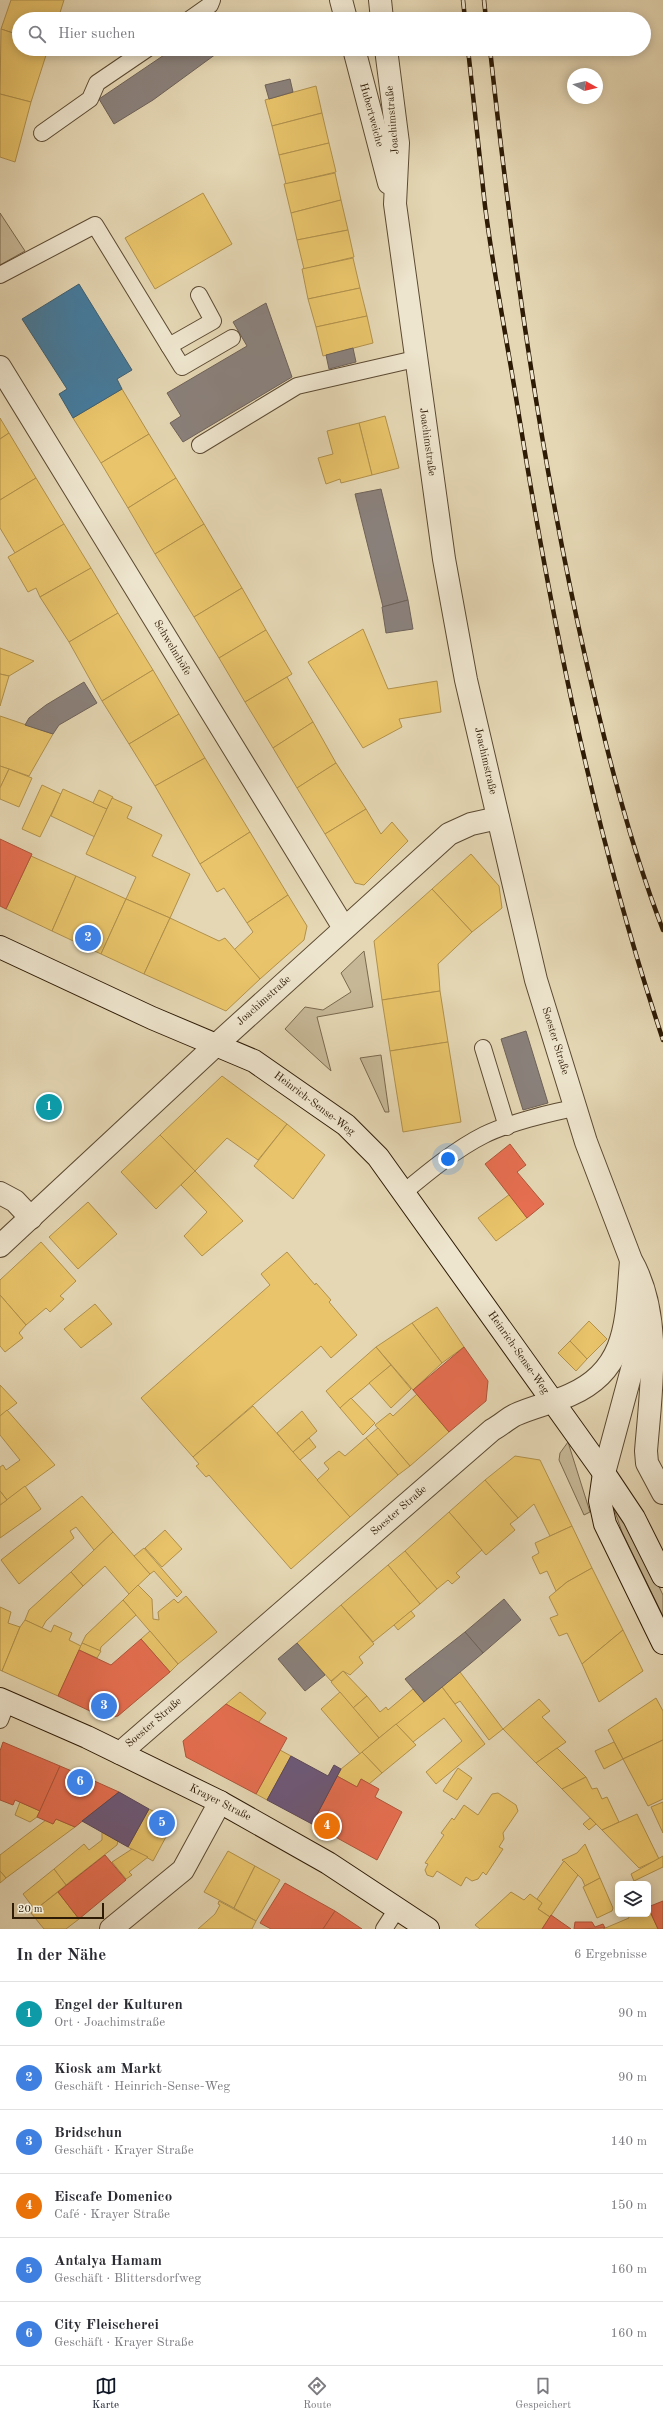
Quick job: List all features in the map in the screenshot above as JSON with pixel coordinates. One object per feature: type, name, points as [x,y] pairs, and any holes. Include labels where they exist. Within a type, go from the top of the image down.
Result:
[{"type":"street","points":[[341,0],[344,12]]},
{"type":"street","points":[[380,0],[381,12]]},
{"type":"street","name":"Hubertweiche","points":[[356,56],[395,204]]},
{"type":"street","name":"Joachimstraße","points":[[0,1246],[216,1045],[449,834],[471,824],[498,818],[465,673],[444,559],[415,359],[395,204],[398,143],[387,56]]},
{"type":"street","name":"Schwelmhöfe","points":[[0,367],[344,928]]},
{"type":"street","name":"Soester Straße","points":[[498,818],[536,980],[576,1108],[631,1260],[640,1276],[649,1307],[652,1350],[647,1435],[647,1463],[663,1493]]},
{"type":"street","name":"Heinrich-Sense-Weg","points":[[0,948],[152,1018],[267,1068],[346,1125],[378,1157],[604,1473],[634,1518],[663,1576]]},
{"type":"street","points":[[0,1193],[15,1201],[31,1218]]},
{"type":"street","name":"Soester Straße","points":[[120,1753],[492,1430],[515,1415],[552,1402],[588,1385],[602,1374],[615,1357],[625,1330],[631,1260]]},
{"type":"street","name":"Soester Straße","points":[[604,1473],[635,1358],[639,1328],[631,1260]]},
{"type":"street","points":[[604,1473],[600,1501],[605,1524],[663,1643]]},
{"type":"street","name":"Krayer Straße","points":[[2,1707],[120,1753],[220,1802],[328,1863],[428,1929]]},
{"type":"street","points":[[112,1929],[184,1870],[220,1802]]},
{"type":"lane","points":[[200,12],[210,5],[212,0]]},
{"type":"lane","points":[[42,133],[90,98],[97,83],[136,56]]},
{"type":"lane","points":[[0,275],[95,225],[182,367],[232,338]]},
{"type":"lane","points":[[169,346],[213,321],[199,295]]},
{"type":"lane","points":[[200,445],[297,386],[415,359]]},
{"type":"lane","points":[[483,1048],[507,1127]]},
{"type":"lane","points":[[403,1193],[426,1174],[484,1135],[556,1111],[576,1108]]},
{"type":"lane","points":[[384,1929],[397,1909]]},
{"type":"shaded area","points":[[0,213],[25,251],[0,265]]},
{"type":"shaded area","points":[[364,951],[373,1007],[317,1017],[331,1071],[285,1029],[305,1007],[323,1010],[351,992],[341,973]]},
{"type":"shaded area","points":[[381,1055],[389,1112],[385,1112],[360,1058]]},
{"type":"shaded area","points":[[568,1442],[590,1512],[584,1515],[559,1460],[560,1453]]},
{"type":"shaded area","points":[[613,1506],[630,1526],[663,1595],[663,1616],[622,1532]]},
{"type":"building: Wohnen","points":[[11,0],[64,0],[60,12],[12,12],[12,33],[1,29]]},
{"type":"building: Wohnen","points":[[1,29],[12,33],[12,56],[46,56],[31,102],[0,94]]},
{"type":"building: Wohnen","points":[[316,86],[322,113],[272,126],[265,100]]},
{"type":"building: Wohnen","points":[[0,94],[31,102],[15,162],[0,157]]},
{"type":"building: Wohnen","points":[[322,113],[329,143],[279,155],[272,126]]},
{"type":"building: Wohnen","points":[[329,143],[336,172],[286,184],[279,155]]},
{"type":"building: Wohnen","points":[[335,173],[341,200],[291,213],[284,184]]},
{"type":"building: Wohnen","points":[[203,193],[232,244],[155,289],[125,238]]},
{"type":"building: Wohnen","points":[[341,200],[348,230],[297,240],[291,213]]},
{"type":"building: Wohnen","points":[[348,230],[354,257],[304,269],[297,240]]},
{"type":"building: Wohnen","points":[[353,258],[360,288],[308,299],[302,269]]},
{"type":"building: Wohnen","points":[[360,288],[367,316],[316,327],[308,299]]},
{"type":"building: Wohnen","points":[[367,316],[373,343],[323,356],[316,327]]},
{"type":"building: Wohnen","points":[[122,389],[149,434],[101,463],[73,418]]},
{"type":"building: Wohnen","points":[[385,416],[399,468],[372,475],[359,423]]},
{"type":"building: Wohnen","points":[[0,418],[9,433],[0,439]]},
{"type":"building: Wohnen","points":[[359,423],[372,475],[341,483],[340,479],[326,484],[318,458],[333,454],[327,431]]},
{"type":"building: Wohnen","points":[[9,433],[36,478],[0,500],[0,439]]},
{"type":"building: Wohnen","points":[[149,434],[176,478],[128,508],[101,463]]},
{"type":"building: Wohnen","points":[[36,478],[64,524],[15,553],[0,528],[0,500]]},
{"type":"building: Wohnen","points":[[176,478],[204,524],[155,554],[128,508]]},
{"type":"building: Wohnen","points":[[64,524],[91,568],[40,597],[36,588],[28,592],[8,557]]},
{"type":"building: Wohnen","points":[[204,524],[242,588],[194,617],[155,554]]},
{"type":"building: Wohnen","points":[[91,568],[118,613],[69,642],[40,597]]},
{"type":"building: Wohnen","points":[[242,588],[266,630],[219,658],[194,617]]},
{"type":"building: Wohnen","points":[[118,613],[153,670],[102,701],[69,642]]},
{"type":"building: Wohnen","points":[[363,629],[388,689],[437,681],[441,712],[399,719],[402,727],[363,748],[308,662]]},
{"type":"building: Wohnen","points":[[266,630],[292,674],[245,702],[219,658]]},
{"type":"building: Wohnen","points":[[0,648],[34,661],[9,676],[0,674]]},
{"type":"building: Wohnen","points":[[153,670],[179,714],[129,744],[102,701]]},
{"type":"building: Wohnen","points":[[0,674],[9,676],[0,706]]},
{"type":"building: Wohnen","points":[[287,677],[313,722],[273,748],[245,702]]},
{"type":"building: Wohnen","points":[[179,714],[205,758],[155,786],[129,744]]},
{"type":"building: Wohnen","points":[[0,716],[53,734],[29,776],[0,766]]},
{"type":"building: Wohnen","points":[[313,722],[336,763],[297,788],[273,748]]},
{"type":"building: Wohnen","points":[[205,758],[250,832],[200,864],[155,786]]},
{"type":"building: Wohnen","points":[[336,763],[366,809],[325,834],[297,788]]},
{"type":"building: Wohnen","points":[[0,766],[9,769],[0,788]]},
{"type":"building: Wohnen","points":[[9,769],[32,778],[19,807],[0,799],[0,788]]},
{"type":"building: Wohnen","points":[[42,785],[61,794],[40,837],[22,829]]},
{"type":"building: Wohnen","points":[[63,789],[107,809],[95,837],[51,816]]},
{"type":"building: Wohnen","points":[[99,790],[113,797],[107,809],[93,803]]},
{"type":"building: Wohnen","points":[[112,798],[132,807],[127,818],[162,835],[152,856],[190,874],[170,918],[126,899],[136,877],[86,854]]},
{"type":"building: Wohnen","points":[[366,809],[381,834],[392,822],[408,841],[364,885],[355,883],[325,834]]},
{"type":"building: Wohnen","points":[[250,832],[288,895],[247,923],[224,888],[217,892],[200,864]]},
{"type":"building: Wohnen","points":[[471,854],[499,886],[502,908],[472,932],[432,889]]},
{"type":"building: Wohnen","points":[[31,856],[76,876],[52,931],[6,909]]},
{"type":"building: Wohnen","points":[[76,876],[126,899],[101,954],[52,931]]},
{"type":"building: Wohnen","points":[[432,889],[472,932],[438,964],[440,991],[382,1000],[374,941]]},
{"type":"building: Wohnen","points":[[288,895],[307,926],[304,940],[260,979],[234,950],[253,932],[247,923]]},
{"type":"building: Wohnen","points":[[126,899],[170,918],[144,974],[101,954]]},
{"type":"building: Wohnen","points":[[170,918],[219,941],[225,938],[260,979],[226,1011],[144,974]]},
{"type":"building: Wohnen","points":[[440,991],[448,1042],[390,1051],[382,1000]]},
{"type":"building: Wohnen","points":[[448,1042],[461,1122],[403,1132],[390,1051]]},
{"type":"building: Wohnen","points":[[222,1076],[287,1124],[258,1160],[227,1138],[195,1171],[160,1135]]},
{"type":"building: Wohnen","points":[[287,1124],[325,1155],[293,1199],[254,1166]]},
{"type":"building: Wohnen","points":[[160,1135],[195,1171],[156,1209],[121,1172]]},
{"type":"building: Wohnen","points":[[195,1171],[243,1221],[202,1256],[184,1236],[207,1212],[181,1185]]},
{"type":"building: Wohnen","points":[[510,1194],[527,1218],[496,1241],[478,1218]]},
{"type":"building: Wohnen","points":[[88,1202],[117,1234],[78,1269],[49,1237]]},
{"type":"building: Wohnen","points":[[41,1242],[76,1281],[60,1296],[64,1299],[50,1312],[46,1308],[26,1325],[0,1295],[0,1280]]},
{"type":"building: Wohnen","points":[[287,1252],[315,1285],[316,1283],[331,1300],[329,1302],[357,1335],[331,1358],[321,1346],[193,1457],[141,1398],[270,1285],[261,1274]]},
{"type":"building: Wohnen","points":[[0,1295],[26,1325],[19,1333],[23,1338],[5,1352],[0,1346]]},
{"type":"building: Wohnen","points":[[95,1304],[112,1324],[81,1348],[64,1329]]},
{"type":"building: Wohnen","points":[[437,1307],[464,1347],[442,1363],[412,1323]]},
{"type":"building: Wohnen","points":[[589,1321],[607,1339],[587,1359],[570,1341]]},
{"type":"building: Wohnen","points":[[412,1323],[442,1363],[413,1390],[376,1347]]},
{"type":"building: Wohnen","points":[[570,1341],[587,1359],[576,1371],[558,1353]]},
{"type":"building: Wohnen","points":[[376,1347],[391,1365],[340,1408],[326,1391]]},
{"type":"building: Wohnen","points":[[391,1365],[411,1389],[391,1408],[369,1383]]},
{"type":"building: Wohnen","points":[[0,1385],[17,1403],[0,1416]]},
{"type":"building: Wohnen","points":[[417,1394],[449,1432],[410,1466],[375,1425],[390,1413],[393,1416]]},
{"type":"building: Wohnen","points":[[351,1398],[375,1423],[363,1435],[340,1408]]},
{"type":"building: Wohnen","points":[[253,1406],[350,1517],[291,1569],[209,1475],[206,1477],[196,1466],[199,1464],[193,1457]]},
{"type":"building: Wohnen","points":[[7,1410],[55,1465],[7,1500],[0,1491],[0,1467],[3,1465],[6,1470],[20,1460],[0,1435],[0,1416]]},
{"type":"building: Wohnen","points":[[302,1411],[317,1431],[293,1452],[277,1433]]},
{"type":"building: Wohnen","points":[[378,1428],[410,1466],[398,1475],[366,1438]]},
{"type":"building: Wohnen","points":[[309,1438],[316,1447],[300,1460],[293,1452]]},
{"type":"building: Wohnen","points":[[366,1438],[398,1475],[350,1517],[317,1480],[329,1469],[324,1463],[339,1451],[345,1456]]},
{"type":"building: Wohnen","points":[[515,1456],[540,1460],[572,1526],[550,1536],[534,1504],[518,1518],[485,1480]]},
{"type":"building: Wohnen","points":[[485,1480],[518,1518],[510,1524],[515,1530],[486,1555],[449,1512]]},
{"type":"building: Wohnen","points":[[25,1486],[41,1509],[0,1538],[0,1505]]},
{"type":"building: Wohnen","points":[[0,1491],[7,1500],[0,1505]]},
{"type":"building: Wohnen","points":[[82,1496],[113,1532],[94,1550],[76,1527],[70,1531],[74,1538],[19,1584],[1,1560]]},
{"type":"building: Wohnen","points":[[449,1512],[482,1550],[456,1573],[460,1577],[452,1584],[448,1580],[437,1589],[405,1551]]},
{"type":"building: Wohnen","points":[[572,1526],[592,1568],[567,1582],[556,1591],[547,1571],[540,1574],[532,1557],[539,1553],[535,1543]]},
{"type":"building: Wohnen","points":[[165,1530],[182,1549],[162,1567],[145,1548]]},
{"type":"building: Wohnen","points":[[113,1532],[150,1574],[129,1594],[105,1566],[83,1586],[71,1572]]},
{"type":"building: Wohnen","points":[[144,1548],[182,1592],[177,1597],[154,1571],[150,1574],[134,1556]]},
{"type":"building: Wohnen","points":[[405,1551],[437,1589],[420,1604],[388,1565]]},
{"type":"building: Wohnen","points":[[388,1565],[420,1604],[373,1642],[341,1605]]},
{"type":"building: Wohnen","points":[[592,1568],[623,1630],[582,1664],[567,1633],[559,1636],[550,1618],[558,1615],[549,1597],[567,1582]]},
{"type":"building: Wohnen","points":[[71,1572],[83,1586],[46,1621],[42,1628],[25,1620],[29,1610]]},
{"type":"building: Wohnen","points":[[138,1585],[152,1599],[153,1619],[159,1620],[158,1612],[174,1599],[178,1603],[186,1596],[217,1632],[178,1664],[123,1600]]},
{"type":"building: Wohnen","points":[[123,1600],[136,1615],[101,1647],[100,1651],[82,1643],[86,1635]]},
{"type":"building: Wohnen","points":[[341,1605],[374,1644],[359,1657],[363,1663],[350,1675],[343,1671],[331,1681],[297,1643]]},
{"type":"building: Wohnen","points":[[0,1607],[11,1612],[8,1623],[20,1627],[2,1671],[0,1670]]},
{"type":"building: Wohnen","points":[[411,1611],[415,1616],[398,1630],[394,1625]]},
{"type":"building: Wohnen","points":[[25,1620],[51,1632],[54,1625],[72,1633],[69,1640],[81,1646],[58,1696],[2,1671],[20,1627]]},
{"type":"building: Wohnen","points":[[623,1630],[643,1671],[599,1702],[582,1664]]},
{"type":"building: Wohnen","points":[[150,1631],[178,1664],[170,1672],[141,1639]]},
{"type":"building: Wohnen","points":[[82,1643],[101,1651],[97,1658],[79,1650]]},
{"type":"building: Wohnen","points":[[343,1671],[367,1696],[353,1708],[331,1682]]},
{"type":"building: Wohnen","points":[[460,1672],[503,1729],[489,1740],[460,1701],[455,1704],[442,1687]]},
{"type":"building: Wohnen","points":[[442,1687],[485,1744],[436,1784],[426,1772],[462,1741],[444,1718],[413,1742],[396,1724]]},
{"type":"building: Wohnen","points":[[413,1689],[424,1702],[379,1738],[353,1708],[367,1696],[380,1712],[386,1707],[388,1710]]},
{"type":"building: Wohnen","points":[[240,1692],[266,1713],[258,1723],[226,1704]]},
{"type":"building: Wohnen","points":[[340,1692],[379,1738],[360,1754],[321,1709]]},
{"type":"building: Wohnen","points":[[656,1698],[663,1711],[663,1740],[623,1759],[608,1730]]},
{"type":"building: Wohnen","points":[[539,1699],[550,1711],[542,1717],[566,1742],[536,1763],[503,1729]]},
{"type":"building: Wohnen","points":[[396,1724],[416,1745],[382,1773],[362,1752]]},
{"type":"building: Wohnen","points":[[663,1740],[663,1799],[648,1806],[623,1759]]},
{"type":"building: Wohnen","points":[[614,1742],[623,1759],[604,1769],[595,1751]]},
{"type":"building: Wohnen","points":[[557,1748],[586,1777],[562,1789],[536,1763]]},
{"type":"building: Wohnen","points":[[280,1750],[291,1756],[267,1800],[256,1794]]},
{"type":"building: Wohnen","points":[[362,1752],[382,1773],[369,1784],[361,1779],[357,1787],[337,1776],[341,1769]]},
{"type":"building: Wohnen","points":[[458,1768],[472,1778],[457,1800],[443,1791]]},
{"type":"building: Wohnen","points":[[586,1777],[592,1789],[597,1788],[602,1799],[607,1797],[619,1822],[602,1830],[562,1789]]},
{"type":"building: Wohnen","points":[[498,1793],[516,1805],[518,1811],[503,1833],[504,1839],[499,1847],[503,1849],[486,1875],[483,1872],[478,1879],[472,1881],[466,1877],[461,1886],[437,1871],[433,1877],[427,1875],[425,1870],[428,1864],[425,1863],[444,1835],[441,1833],[452,1818],[454,1820],[464,1805],[478,1815],[492,1794]]},
{"type":"building: Wohnen","points":[[20,1802],[40,1811],[37,1817],[30,1822],[15,1815]]},
{"type":"building: Wohnen","points":[[663,1802],[663,1833],[651,1807]]},
{"type":"building: Wohnen","points":[[149,1809],[174,1822],[153,1861],[128,1847]]},
{"type":"building: Wohnen","points":[[637,1814],[659,1859],[639,1868],[602,1830]]},
{"type":"building: Wohnen","points":[[590,1818],[596,1824],[589,1830],[583,1824]]},
{"type":"building: Wohnen","points":[[56,1819],[75,1827],[6,1878],[0,1871],[0,1855],[46,1820],[53,1824]]},
{"type":"building: Wohnen","points":[[102,1832],[118,1841],[117,1845],[66,1885],[54,1869],[84,1844],[89,1850],[102,1840]]},
{"type":"building: Wohnen","points":[[585,1844],[600,1878],[585,1886],[582,1879],[562,1860],[577,1853]]},
{"type":"building: Wohnen","points":[[132,1849],[148,1857],[129,1872],[132,1875],[126,1879],[112,1862]]},
{"type":"building: Wohnen","points":[[228,1851],[255,1866],[234,1908],[204,1892]]},
{"type":"building: Wohnen","points":[[663,1856],[663,1867],[634,1881],[631,1874]]},
{"type":"building: Wohnen","points":[[564,1861],[578,1875],[550,1917],[538,1909],[542,1903],[537,1899]]},
{"type":"building: Wohnen","points":[[255,1866],[280,1880],[256,1921],[234,1908]]},
{"type":"building: Wohnen","points":[[54,1869],[66,1885],[35,1910],[23,1894]]},
{"type":"building: Wohnen","points":[[0,1871],[6,1878],[0,1883]]},
{"type":"building: Wohnen","points":[[600,1878],[613,1908],[612,1911],[597,1918],[583,1887]]},
{"type":"building: Wohnen","points":[[58,1892],[79,1919],[66,1929],[44,1929],[31,1913]]},
{"type":"building: Wohnen","points":[[511,1892],[524,1900],[530,1894],[542,1903],[538,1909],[550,1917],[542,1929],[480,1929],[475,1925]]},
{"type":"building: Wohnen","points":[[219,1901],[256,1921],[252,1929],[198,1929],[215,1914],[220,1905],[218,1904]]},
{"type":"building: Wohnen","points":[[651,1914],[658,1929],[603,1929],[629,1918],[651,1917]]},
{"type":"building: Handel","points":[[0,839],[32,854],[6,909],[0,906]]},
{"type":"building: Handel","points":[[510,1144],[526,1165],[517,1172],[544,1204],[527,1218],[485,1164]]},
{"type":"building: Handel","points":[[464,1347],[488,1381],[486,1401],[449,1432],[413,1390]]},
{"type":"building: Handel","points":[[141,1639],[170,1672],[118,1716],[105,1718],[58,1696],[79,1650],[111,1665]]},
{"type":"building: Handel","points":[[226,1704],[287,1738],[256,1794],[186,1757],[183,1741]]},
{"type":"building: Handel","points":[[3,1742],[60,1766],[40,1811],[15,1800],[13,1805],[0,1800],[0,1751]]},
{"type":"building: Handel","points":[[60,1766],[119,1792],[75,1827],[56,1819],[53,1824],[37,1817]]},
{"type":"building: Handel","points":[[337,1776],[357,1787],[361,1779],[379,1789],[375,1797],[402,1812],[377,1860],[312,1824]]},
{"type":"building: Handel","points":[[105,1855],[126,1880],[79,1919],[58,1892]]},
{"type":"building: Handel","points":[[285,1883],[335,1911],[323,1929],[271,1929],[260,1923]]},
{"type":"building: Handel","points":[[663,1901],[663,1929],[658,1929],[651,1914],[651,1906]]},
{"type":"building: Handel","points":[[335,1911],[362,1929],[323,1929]]},
{"type":"building: Handel","points":[[551,1915],[571,1929],[542,1929]]},
{"type":"building: Handel","points":[[575,1922],[592,1922],[595,1927],[603,1924],[605,1928],[574,1929]]},
{"type":"building: Büros","points":[[291,1756],[328,1776],[334,1765],[341,1769],[312,1824],[267,1800]]},
{"type":"building: Büros","points":[[119,1792],[149,1809],[128,1847],[82,1821]]},
{"type":"building: Öffentlich","points":[[79,284],[132,370],[117,379],[122,389],[73,418],[59,394],[67,389],[22,319]]},
{"type":"building: Industrie","points":[[163,56],[213,56],[153,100],[114,124],[99,99]]},
{"type":"building: Industrie","points":[[290,79],[293,92],[269,99],[265,85]]},
{"type":"building: Industrie","points":[[266,303],[292,377],[183,442],[170,423],[181,416],[167,393],[247,346],[233,322]]},
{"type":"building: Industrie","points":[[353,348],[356,362],[329,369],[326,355]]},
{"type":"building: Industrie","points":[[381,489],[408,600],[383,607],[355,494]]},
{"type":"building: Industrie","points":[[408,600],[413,629],[386,633],[382,607]]},
{"type":"building: Industrie","points":[[84,682],[97,703],[59,725],[53,734],[25,725],[29,718],[46,705]]},
{"type":"building: Industrie","points":[[526,1031],[548,1103],[523,1110],[501,1039]]},
{"type":"building: Industrie","points":[[504,1599],[521,1620],[483,1653],[465,1632]]},
{"type":"building: Industrie","points":[[465,1632],[483,1653],[424,1702],[405,1679]]},
{"type":"building: Industrie","points":[[297,1643],[325,1675],[305,1691],[278,1659]]},
{"type":"railway","points":[[463,0],[464,12]]},
{"type":"railway","points":[[484,0],[485,12]]},
{"type":"railway","points":[[469,56],[485,206],[546,574],[578,731],[597,809],[617,886],[663,1040]]},
{"type":"railway","points":[[491,56],[518,278],[554,506],[585,656],[610,760],[639,863],[663,930]]},
{"type":"place","name":"Kiosk am Markt","points":[[88,938]]},
{"type":"place","name":"Engel der Kulturen","points":[[49,1107]]},
{"type":"place","name":"Bridschun","points":[[104,1706]]},
{"type":"place","name":"City Fleischerei","points":[[80,1782]]},
{"type":"place","name":"Antalya Hamam","points":[[162,1823]]},
{"type":"place","name":"Eiscafe Domenico","points":[[327,1826]]}]
